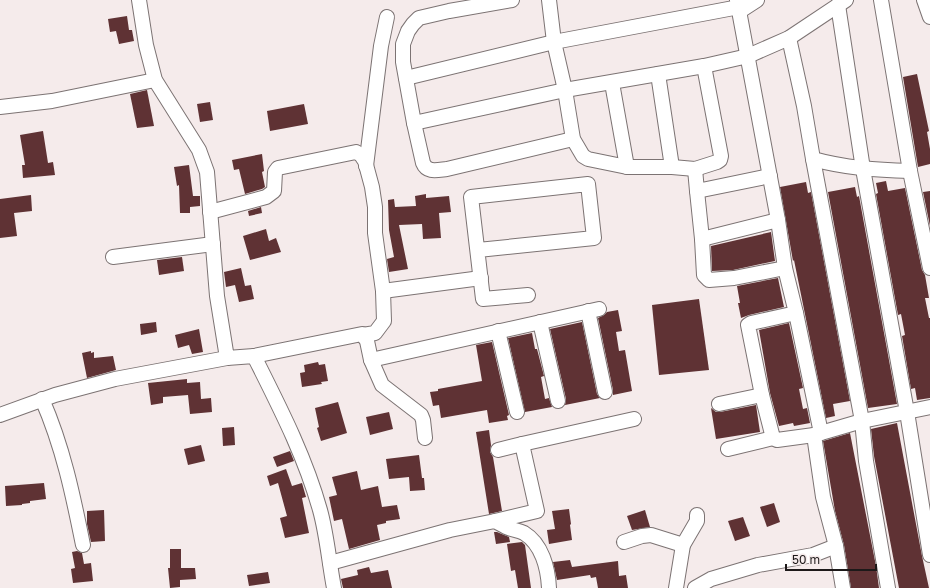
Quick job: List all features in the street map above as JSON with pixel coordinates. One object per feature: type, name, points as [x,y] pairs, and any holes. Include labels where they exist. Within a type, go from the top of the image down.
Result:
[{"type":"street","points":[[139,0],[146,45],[155,80],[194,140],[207,172],[217,296],[227,358]]},
{"type":"street","points":[[550,0],[554,42],[565,90],[573,139],[585,157],[627,167],[672,167],[695,169],[718,162],[721,156],[704,66]]},
{"type":"street","points":[[406,78],[554,42],[739,6],[757,0]]},
{"type":"street","points":[[882,0],[910,171],[930,268]]},
{"type":"street","points":[[505,1],[471,4],[419,18],[408,31],[403,44],[403,62],[422,163],[425,168],[429,170],[447,169],[573,139]]},
{"type":"street","points":[[414,123],[565,90],[704,66],[748,56],[789,38],[842,2],[863,169],[907,412],[930,555]]},
{"type":"street","points":[[739,6],[778,220],[785,268],[796,312],[818,434],[823,496],[836,546],[843,588]]},
{"type":"street","points":[[366,166],[381,46],[388,17]]},
{"type":"street","points":[[789,38],[804,106],[862,421],[866,461],[888,588]]},
{"type":"street","points":[[658,74],[672,167]]},
{"type":"street","points":[[0,107],[52,101],[155,80]]},
{"type":"street","points":[[612,83],[627,167]]},
{"type":"street","points":[[0,415],[42,400],[115,379],[227,358],[254,356],[360,334],[376,333],[384,321],[383,291],[375,233],[375,207],[372,187],[366,166],[363,158],[356,152],[279,167],[275,172],[274,191],[266,197],[210,212]]},
{"type":"street","points":[[813,159],[830,164],[863,169],[910,171]]},
{"type":"street","points":[[695,169],[704,275],[709,280],[734,278],[785,268]]},
{"type":"street","points":[[697,191],[770,176]]},
{"type":"street","points":[[478,250],[594,238],[588,184],[472,197],[483,300],[528,295]]},
{"type":"street","points":[[702,239],[778,220]]},
{"type":"street","points":[[112,257],[213,244]]},
{"type":"street","points":[[383,291],[481,278]]},
{"type":"street","points":[[371,360],[593,310],[606,392]]},
{"type":"street","points":[[773,438],[762,395],[748,325],[796,312]]},
{"type":"street","points":[[540,322],[558,401]]},
{"type":"street","points":[[498,331],[517,412]]},
{"type":"street","points":[[363,335],[367,341],[371,360],[379,380],[385,388],[422,417],[425,438]]},
{"type":"street","points":[[254,356],[285,418],[306,469],[320,511],[334,588]]},
{"type":"street","points":[[719,404],[762,395]]},
{"type":"street","points":[[42,400],[58,440],[84,545]]},
{"type":"street","points":[[728,449],[773,438],[777,440],[818,434],[862,421],[930,408]]},
{"type":"street","points":[[498,450],[634,419]]},
{"type":"street","points":[[330,563],[450,530],[537,511],[522,444]]},
{"type":"street","points":[[676,588],[683,545],[697,521],[697,515]]},
{"type":"street","points":[[495,521],[507,528],[523,533],[534,541],[539,547],[547,573],[549,588]]},
{"type":"street","points":[[624,542],[642,536],[651,535],[683,545]]},
{"type":"street","points":[[695,588],[711,579],[758,565],[813,554],[836,546]]},
{"type":"building","points":[[127,16],[129,30],[132,30],[134,41],[119,44],[116,31],[110,32],[108,19]]},
{"type":"building","points":[[917,74],[929,131],[927,132],[930,149],[930,164],[918,167],[903,77]]},
{"type":"building","points":[[147,90],[154,126],[137,128],[130,94]]},
{"type":"building","points":[[210,102],[213,120],[200,122],[197,104]]},
{"type":"building","points":[[304,104],[308,124],[270,131],[267,111]]},
{"type":"building","points":[[43,131],[48,163],[53,162],[55,175],[23,178],[22,165],[25,165],[20,135]]},
{"type":"building","points":[[262,154],[264,171],[262,172],[265,187],[245,194],[239,169],[234,170],[232,160]]},
{"type":"building","points":[[189,165],[193,196],[200,196],[200,206],[190,207],[190,213],[180,213],[179,185],[177,186],[174,167]]},
{"type":"building","points":[[886,181],[888,191],[905,188],[922,270],[925,275],[929,298],[925,298],[930,318],[930,398],[917,400],[915,388],[911,389],[902,336],[905,335],[901,314],[898,315],[876,194],[878,193],[876,183]]},
{"type":"building","points":[[806,182],[808,193],[811,192],[850,401],[833,404],[835,416],[826,418],[794,260],[793,261],[780,187]]},
{"type":"building","points":[[855,187],[857,197],[859,196],[897,404],[868,408],[828,192]]},
{"type":"building","points":[[930,191],[930,226],[923,192]]},
{"type":"building","points":[[426,194],[426,198],[449,196],[451,212],[439,213],[441,238],[423,239],[422,224],[399,225],[408,269],[389,272],[387,259],[394,257],[389,230],[388,200],[394,199],[395,207],[416,206],[415,196]]},
{"type":"building","points":[[31,195],[32,211],[14,213],[17,236],[0,238],[0,199]]},
{"type":"building","points":[[261,207],[262,213],[249,216],[248,211]]},
{"type":"building","points":[[266,229],[269,241],[276,238],[281,252],[250,260],[243,236]]},
{"type":"building","points":[[771,232],[775,261],[733,270],[712,271],[711,246]]},
{"type":"building","points":[[182,257],[184,271],[159,275],[157,260]]},
{"type":"building","points":[[241,268],[245,286],[251,285],[254,299],[239,302],[235,285],[226,287],[224,272]]},
{"type":"building","points":[[778,278],[784,307],[741,318],[737,286]]},
{"type":"building","points":[[699,299],[709,370],[659,375],[652,305]]},
{"type":"building","points":[[618,310],[622,331],[616,332],[619,351],[625,350],[632,391],[613,395],[598,318],[607,312]]},
{"type":"building","points":[[156,322],[157,332],[141,335],[140,324]]},
{"type":"building","points":[[582,322],[597,394],[600,398],[565,405],[566,399],[550,329]]},
{"type":"building","points":[[789,323],[803,388],[799,389],[803,409],[807,408],[810,423],[794,426],[793,423],[779,426],[770,393],[759,330]]},
{"type":"building","points":[[199,329],[203,352],[192,354],[189,345],[178,348],[175,335]]},
{"type":"building","points":[[532,333],[535,349],[537,349],[544,376],[541,377],[545,399],[549,398],[552,407],[525,412],[508,338]]},
{"type":"building","points":[[492,342],[509,415],[507,416],[508,420],[489,423],[487,410],[441,418],[439,405],[433,406],[430,392],[438,391],[438,389],[482,381],[476,345]]},
{"type":"building","points":[[91,351],[91,353],[94,352],[94,358],[113,356],[116,370],[87,378],[82,353]]},
{"type":"building","points":[[318,362],[319,365],[325,364],[328,381],[321,382],[322,384],[302,387],[300,373],[305,372],[304,365]]},
{"type":"building","points":[[187,379],[187,383],[200,382],[201,399],[211,398],[212,412],[190,414],[188,395],[163,397],[163,403],[151,405],[148,383]]},
{"type":"building","points":[[338,402],[347,433],[321,441],[317,428],[319,427],[315,408]]},
{"type":"building","points":[[756,405],[760,432],[716,439],[711,408],[716,412],[720,412]]},
{"type":"building","points":[[389,412],[393,429],[370,435],[366,417]]},
{"type":"building","points":[[897,423],[929,588],[899,588],[874,456],[871,429]]},
{"type":"building","points":[[234,427],[235,445],[223,446],[222,428]]},
{"type":"building","points":[[489,430],[491,445],[490,452],[493,457],[502,511],[489,514],[476,432]]},
{"type":"building","points":[[850,433],[879,588],[851,588],[844,545],[835,511],[823,441]]},
{"type":"building","points":[[201,445],[205,461],[188,465],[184,449]]},
{"type":"building","points":[[290,451],[294,461],[277,467],[273,457]]},
{"type":"building","points":[[419,455],[425,490],[410,491],[409,477],[389,479],[386,459]]},
{"type":"building","points":[[286,469],[292,486],[302,483],[306,497],[302,498],[309,533],[285,538],[280,518],[287,516],[278,483],[270,486],[267,476]]},
{"type":"building","points":[[357,471],[361,490],[378,486],[382,507],[397,505],[400,519],[386,521],[386,523],[377,525],[380,540],[349,549],[342,519],[334,521],[329,497],[337,495],[332,477]]},
{"type":"building","points":[[44,483],[46,499],[30,501],[30,503],[22,505],[6,506],[5,486]]},
{"type":"building","points":[[774,503],[780,522],[767,527],[760,507]]},
{"type":"building","points":[[569,509],[572,540],[549,544],[547,530],[555,529],[552,511]]},
{"type":"building","points":[[104,510],[105,541],[91,542],[87,524],[87,511]]},
{"type":"building","points":[[645,510],[650,527],[632,530],[627,516]]},
{"type":"building","points":[[743,517],[750,536],[735,541],[728,521]]},
{"type":"building","points":[[494,532],[509,537],[510,542],[496,544]]},
{"type":"building","points":[[522,542],[525,545],[531,588],[518,588],[515,570],[511,571],[507,544]]},
{"type":"building","points":[[170,549],[181,549],[181,568],[195,568],[196,579],[180,580],[180,587],[170,588],[168,568],[170,568]]},
{"type":"building","points":[[77,551],[82,553],[84,564],[91,563],[93,581],[73,583],[71,569],[75,568],[72,552]]},
{"type":"building","points":[[570,560],[572,567],[618,561],[619,576],[626,575],[628,588],[598,588],[596,577],[591,578],[590,575],[557,580],[553,562]]},
{"type":"building","points":[[369,567],[371,573],[388,570],[392,588],[343,588],[341,579],[358,575],[357,570]]},
{"type":"building","points":[[268,572],[270,583],[249,586],[247,575]]}]
